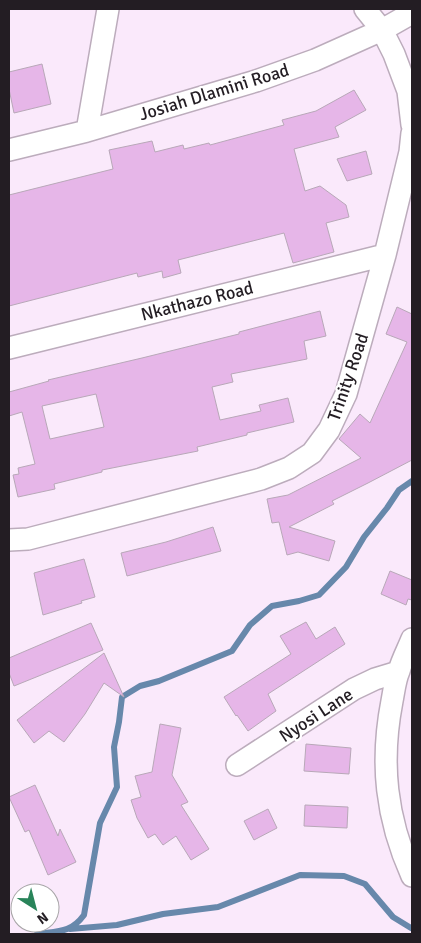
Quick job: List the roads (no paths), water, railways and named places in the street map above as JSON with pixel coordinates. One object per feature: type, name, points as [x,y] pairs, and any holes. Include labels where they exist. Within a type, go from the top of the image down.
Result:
[{"type":"street","points":[[87,131],[108,9]]},
{"type":"street","points":[[366,9],[382,30],[394,54],[408,91],[412,125]]},
{"type":"street","name":"Josiah Dlamini Road","points":[[9,150],[87,131],[256,82],[314,60],[382,30],[412,13]]},
{"type":"street","name":"Trinity Road","points":[[9,540],[28,538],[261,479],[290,468],[312,453],[329,430],[346,394],[385,255],[410,152],[412,133]]},
{"type":"street","name":"Nkathazo Road","points":[[9,348],[385,255]]},
{"type":"street","points":[[412,639],[398,672],[388,720],[385,759],[388,797],[396,833],[412,876]]},
{"type":"street","name":"Nyosi Lane","points":[[237,765],[354,690],[375,679],[398,672]]},
{"type":"waterway","points":[[37,934],[69,928],[84,915],[100,823],[117,787],[114,747],[122,697],[140,686],[159,681],[232,651],[250,625],[272,606],[319,595],[346,567],[364,537],[399,490],[412,481]]},
{"type":"waterway","points":[[70,929],[117,925],[163,914],[218,907],[300,875],[344,876],[365,884],[393,917],[411,928]]}]
